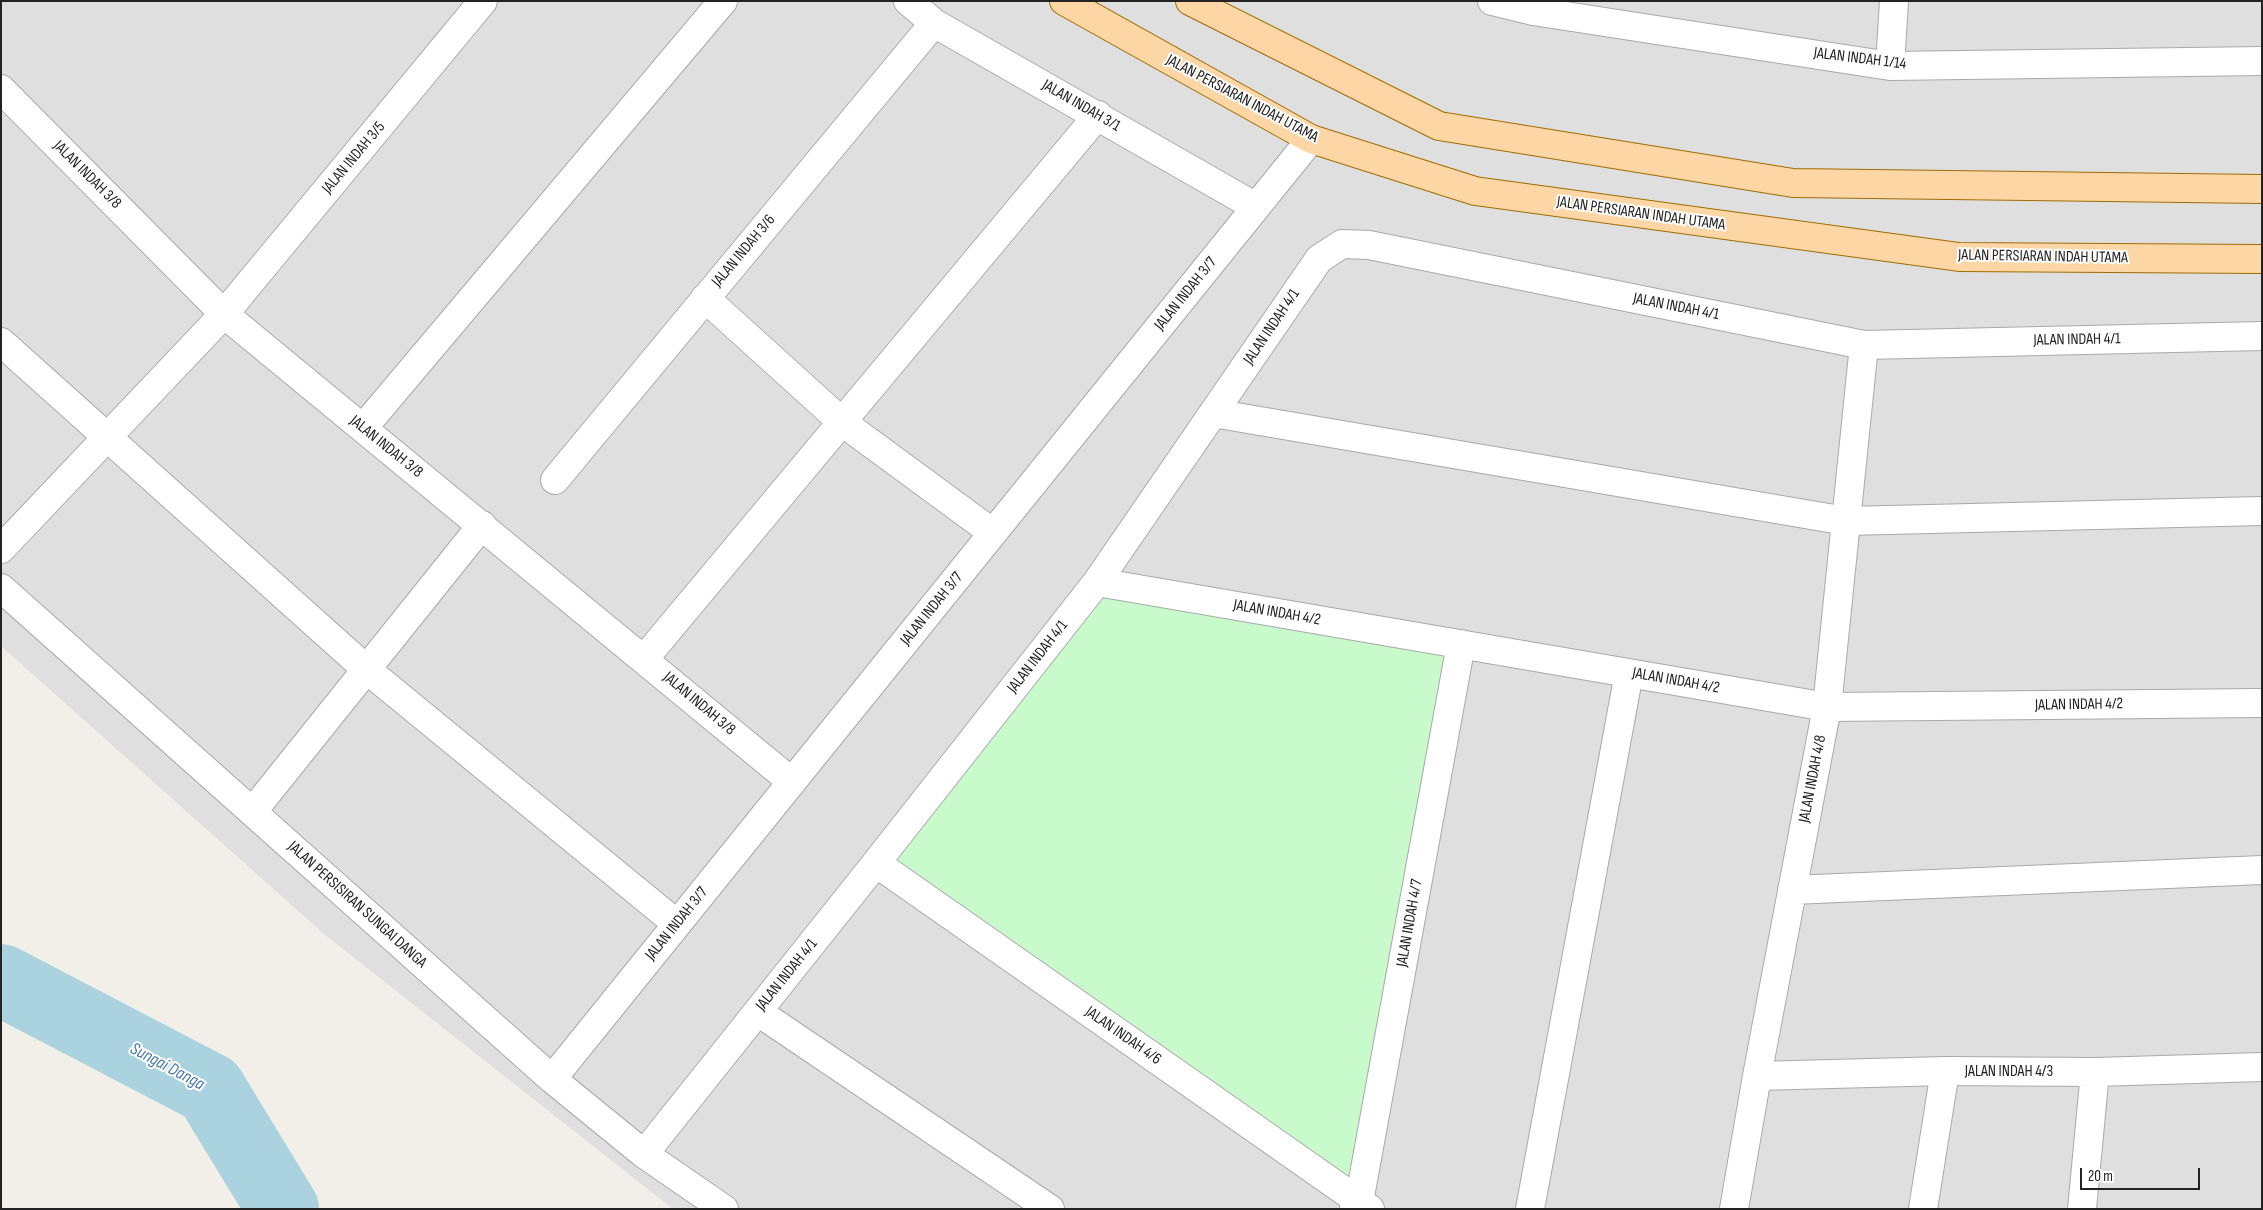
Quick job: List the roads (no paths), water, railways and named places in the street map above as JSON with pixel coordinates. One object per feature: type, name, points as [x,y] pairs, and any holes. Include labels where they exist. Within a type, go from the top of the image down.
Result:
[{"type":"main road","name":"JALAN PERSIARAN INDAH UTAMA","points":[[1064,1],[1311,139],[1475,192],[1959,257],[2262,258]]},
{"type":"main road","points":[[1190,1],[1438,126],[1793,183],[2262,189]]},
{"type":"street","name":"JALAN INDAH 3/5","points":[[1,550],[224,314],[483,1]]},
{"type":"street","points":[[363,428],[723,1]]},
{"type":"street","name":"JALAN INDAH 3/1","points":[[908,1],[934,23],[1256,207]]},
{"type":"street","name":"JALAN INDAH 1/14","points":[[1492,1],[1533,11],[1890,66],[2262,61]]},
{"type":"street","points":[[1890,66],[1894,1]]},
{"type":"street","name":"JALAN INDAH 3/6","points":[[555,480],[934,23]]},
{"type":"street","name":"JALAN INDAH 3/8","points":[[1,89],[224,314],[792,782]]},
{"type":"street","points":[[644,659],[1098,116]]},
{"type":"street","name":"JALAN INDAH 3/7","points":[[552,1079],[1311,139]]},
{"type":"street","name":"JALAN INDAH 4/1","points":[[644,1154],[1097,582],[1319,259],[1342,244],[1378,247],[1864,345],[2262,336]]},
{"type":"street","points":[[705,298],[842,422],[993,533]]},
{"type":"street","points":[[1,342],[366,669],[677,924]]},
{"type":"street","name":"JALAN INDAH 4/8","points":[[1734,1209],[1756,1076],[1827,707],[1864,345]]},
{"type":"street","points":[[1214,413],[1846,521],[2262,511]]},
{"type":"street","points":[[253,811],[482,525]]},
{"type":"street","name":"JALAN INDAH 4/2","points":[[1097,582],[1827,707],[2262,703]]},
{"type":"street","name":"JALAN PERSISIRAN SUNGAI DANGA","points":[[1,588],[552,1079],[644,1154],[724,1209]]},
{"type":"street","name":"JALAN INDAH 4/7","points":[[1361,1206],[1461,644]]},
{"type":"street","points":[[1530,1209],[1629,673]]},
{"type":"street","name":"JALAN INDAH 4/6","points":[[876,863],[1361,1206]]},
{"type":"street","points":[[1792,890],[2262,870]]},
{"type":"street","points":[[758,1012],[1050,1209]]},
{"type":"street","name":"JALAN INDAH 4/3","points":[[1756,1076],[1945,1071],[2095,1072],[2262,1068]]},
{"type":"street","points":[[1922,1209],[1945,1071]]},
{"type":"street","points":[[2082,1209],[2095,1072]]},
{"type":"waterway","name":"Sungai Danga","points":[[1,980],[210,1089],[283,1209]]}]
